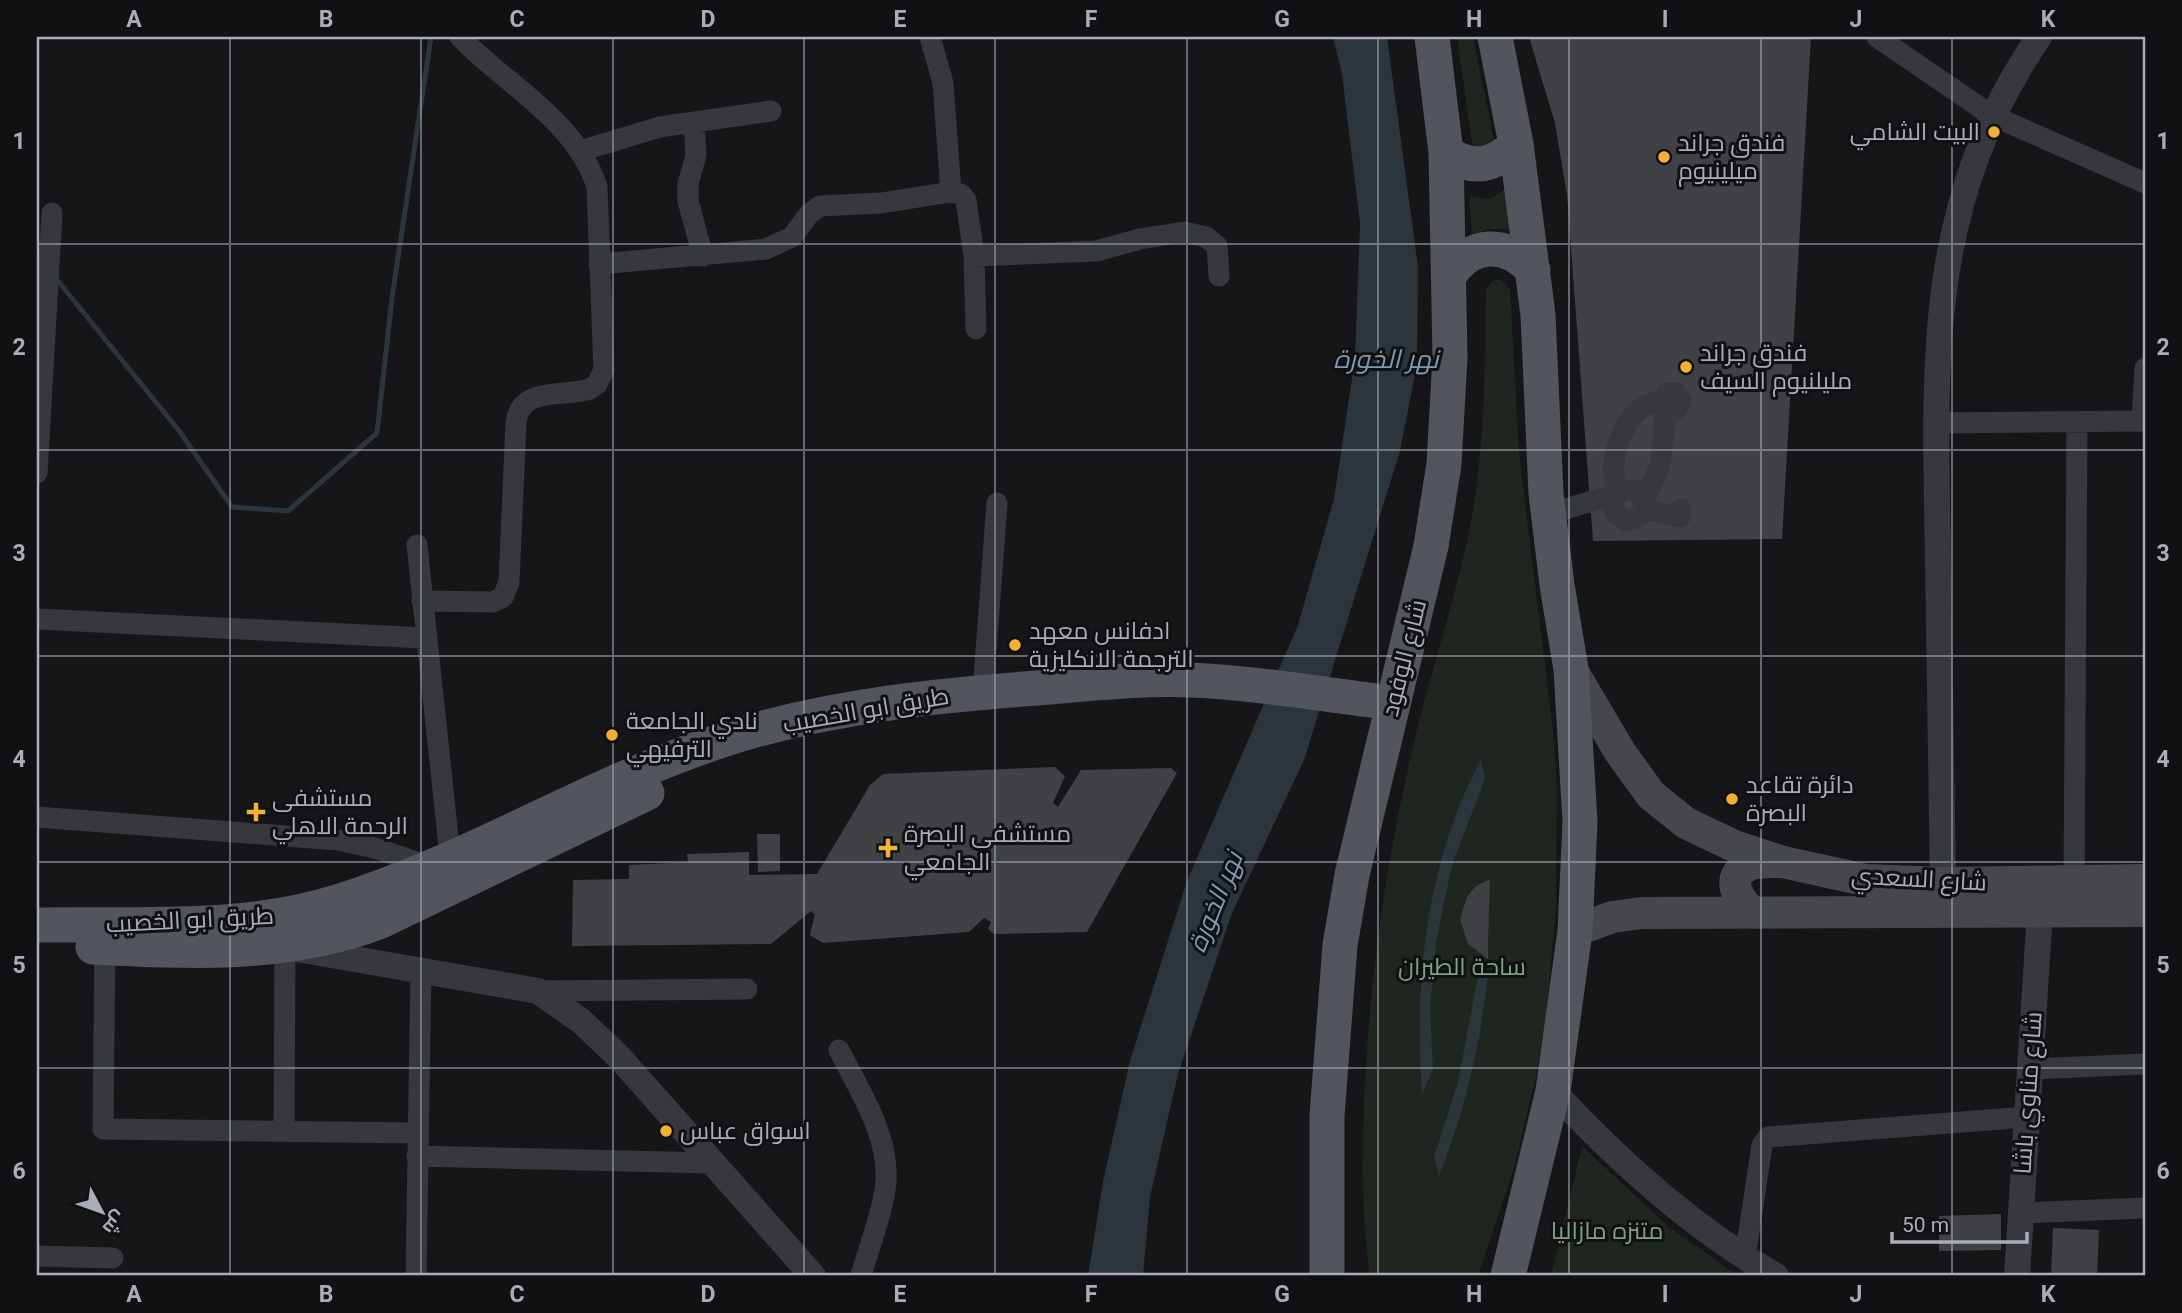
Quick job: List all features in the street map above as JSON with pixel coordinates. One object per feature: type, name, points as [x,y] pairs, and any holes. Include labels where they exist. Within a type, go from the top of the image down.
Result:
[{"type":"main road","name":"شارع الوفود","points":[[1327,1276],[1327,1116],[1340,945],[1352,875],[1431,546],[1444,464],[1449,403],[1446,153],[1432,37]]},
{"type":"main road","points":[[1495,37],[1516,144],[1538,314],[1548,514],[1571,669],[1580,822],[1574,931],[1553,1091],[1508,1276]]},
{"type":"main road","points":[[1446,153],[1467,163],[1490,163],[1505,156],[1516,144]]},
{"type":"main road","points":[[1448,276],[1468,255],[1496,248],[1522,258],[1533,270]]},
{"type":"main road","name":"شارع السعدي","points":[[1571,669],[1636,775],[1667,810],[1686,823],[1734,846],[1783,862],[1865,880],[1943,883],[2145,880]]},
{"type":"main road","name":"طريق ابو الخصيب","points":[[37,925],[232,951],[317,942],[379,922],[645,781],[705,746],[793,720],[883,703],[983,692],[1156,679],[1258,697],[1390,714]]},
{"type":"main road","name":"طريق ابو الخصيب","points":[[37,945],[271,917],[337,902],[645,781],[841,729],[885,722],[1146,701],[1258,697]]},
{"type":"main road","points":[[1755,913],[1737,897],[1734,887],[1738,875],[1752,864],[1783,862]]},
{"type":"main road","name":"شارع السعدي","points":[[1574,931],[1627,914],[2145,911]]},
{"type":"street","points":[[422,601],[493,602],[506,593],[517,416],[530,399],[583,391],[597,384],[604,370],[597,187],[591,169],[580,151],[534,102],[460,37]]},
{"type":"street","points":[[930,37],[943,83],[951,192]]},
{"type":"street","points":[[1877,37],[1991,115],[2145,183]]},
{"type":"street","points":[[1943,883],[1936,423],[1941,303],[1958,207],[1991,115],[2039,37]]},
{"type":"street","points":[[580,151],[660,127],[771,111]]},
{"type":"street","points":[[694,122],[695,155],[688,184],[688,201],[703,256]]},
{"type":"street","points":[[599,264],[765,248],[784,242],[809,214],[820,206],[881,203],[951,192],[961,194],[966,200],[974,256],[976,329]]},
{"type":"street","points":[[37,473],[52,213]]},
{"type":"street","points":[[974,256],[1097,251],[1140,239],[1184,232],[1206,237],[1217,246],[1219,276]]},
{"type":"street","points":[[1936,423],[2144,421],[2145,368]]},
{"type":"street","points":[[1647,404],[1664,405],[1660,466],[1644,505],[1632,520],[1624,520],[1617,515],[1617,496],[1614,471],[1620,440],[1630,419],[1647,404]]},
{"type":"street","points":[[2074,881],[2077,422]]},
{"type":"street","points":[[1548,514],[1617,496]]},
{"type":"street","points":[[983,692],[997,503]]},
{"type":"street","points":[[1644,505],[1680,517],[1681,509]]},
{"type":"street","points":[[37,817],[338,840],[439,861],[417,545]]},
{"type":"street","points":[[37,619],[425,638]]},
{"type":"street","name":"شارع مناوي باشا","points":[[2017,1276],[2040,910]]},
{"type":"street","points":[[106,936],[103,1129],[417,1133]]},
{"type":"street","points":[[284,1131],[285,947],[421,968],[538,991],[747,989]]},
{"type":"street","points":[[416,1276],[421,968]]},
{"type":"street","points":[[538,991],[581,1021],[619,1057],[710,1163],[813,1276]]},
{"type":"street","points":[[839,1049],[881,1138],[886,1168],[883,1198],[861,1276]]},
{"type":"street","points":[[2030,1069],[2145,1064]]},
{"type":"street","points":[[1553,1091],[1627,1166],[1745,1258],[1776,1276]]},
{"type":"street","points":[[1745,1258],[1762,1144],[1768,1137],[2027,1117]]},
{"type":"street","points":[[417,1156],[710,1163]]},
{"type":"street","points":[[2020,1213],[2145,1208]]},
{"type":"street","points":[[37,1256],[113,1258]]},
{"type":"green space","points":[[1457,37],[1473,37],[1494,140],[1493,143],[1475,149],[1472,143]]},
{"type":"green space","points":[[1508,187],[1510,229],[1487,229],[1472,237],[1469,197],[1491,199]]},
{"type":"green space","name":"ساحة الطيران","points":[[1500,279],[1510,289],[1519,453],[1553,731],[1557,788],[1556,907],[1546,1017],[1536,1076],[1515,1165],[1478,1276],[1370,1276],[1363,1197],[1363,1144],[1369,1022],[1378,937],[1408,768],[1472,517],[1482,432],[1486,290],[1492,281]]},
{"type":"green space","name":"متنزه مازاليا","points":[[1582,1146],[1669,1227],[1738,1276],[1551,1276]]},
{"type":"water","name":"نهر الخورة","points":[[1333,37],[1387,37],[1418,267],[1417,364],[1400,451],[1304,760],[1232,913],[1178,1074],[1150,1197],[1143,1276],[1088,1276],[1103,1182],[1130,1061],[1187,881],[1298,625],[1334,499],[1355,359],[1360,224],[1342,74]]},
{"type":"water","points":[[1481,759],[1485,779],[1452,865],[1436,942],[1430,1008],[1433,1070],[1422,1094],[1420,1008],[1428,922],[1447,839]]},
{"type":"water","points":[[1479,970],[1488,974],[1481,1026],[1457,1127],[1439,1176],[1434,1157],[1458,1082]]},
{"type":"building","name":"فندق جراند مليلنيوم السيف","points":[[1529,37],[1811,37],[1782,539],[1593,541],[1567,195],[1555,123]]},
{"type":"building","points":[[1055,767],[1065,776],[1053,803],[1058,807],[1081,770],[1171,768],[1177,773],[1087,932],[994,934],[988,929],[991,922],[984,918],[969,932],[823,943],[810,935],[815,914],[811,911],[771,944],[572,946],[573,880],[629,879],[629,865],[688,862],[687,854],[749,852],[749,875],[817,874],[870,785],[883,774]]},
{"type":"building","points":[[757,834],[780,834],[780,871],[758,872]]},
{"type":"building","points":[[1490,879],[1488,959],[1468,944],[1460,919],[1467,897],[1476,886]]},
{"type":"building","points":[[2001,1214],[2001,1250],[1939,1251],[1939,1216]]},
{"type":"building","points":[[2053,1228],[2099,1230],[2097,1276],[2051,1276]]},
{"type":"waterway","points":[[54,276],[180,432],[232,507],[288,511],[377,433],[392,298],[431,37]]},
{"type":"place","name":"البيت الشامي","points":[[1994,132]]},
{"type":"place","name":"فندق جراند ميلينيوم","points":[[1664,157]]},
{"type":"place","name":"فندق جراند مليلنيوم السيف","points":[[1686,367]]},
{"type":"place","name":"ادفانس معهد الترجمة الانكليزية","points":[[1015,645]]},
{"type":"place","name":"نادي الجامعة الترفيهي","points":[[612,735]]},
{"type":"place","name":"دائرة تقاعد البصرة","points":[[1732,799]]},
{"type":"place","name":"مستشفى الرحمة الاهلي","points":[[256,812]]},
{"type":"place","name":"مستشفى البصرة الجامعي","points":[[888,848]]},
{"type":"place","name":"اسواق عباس","points":[[666,1131]]}]
